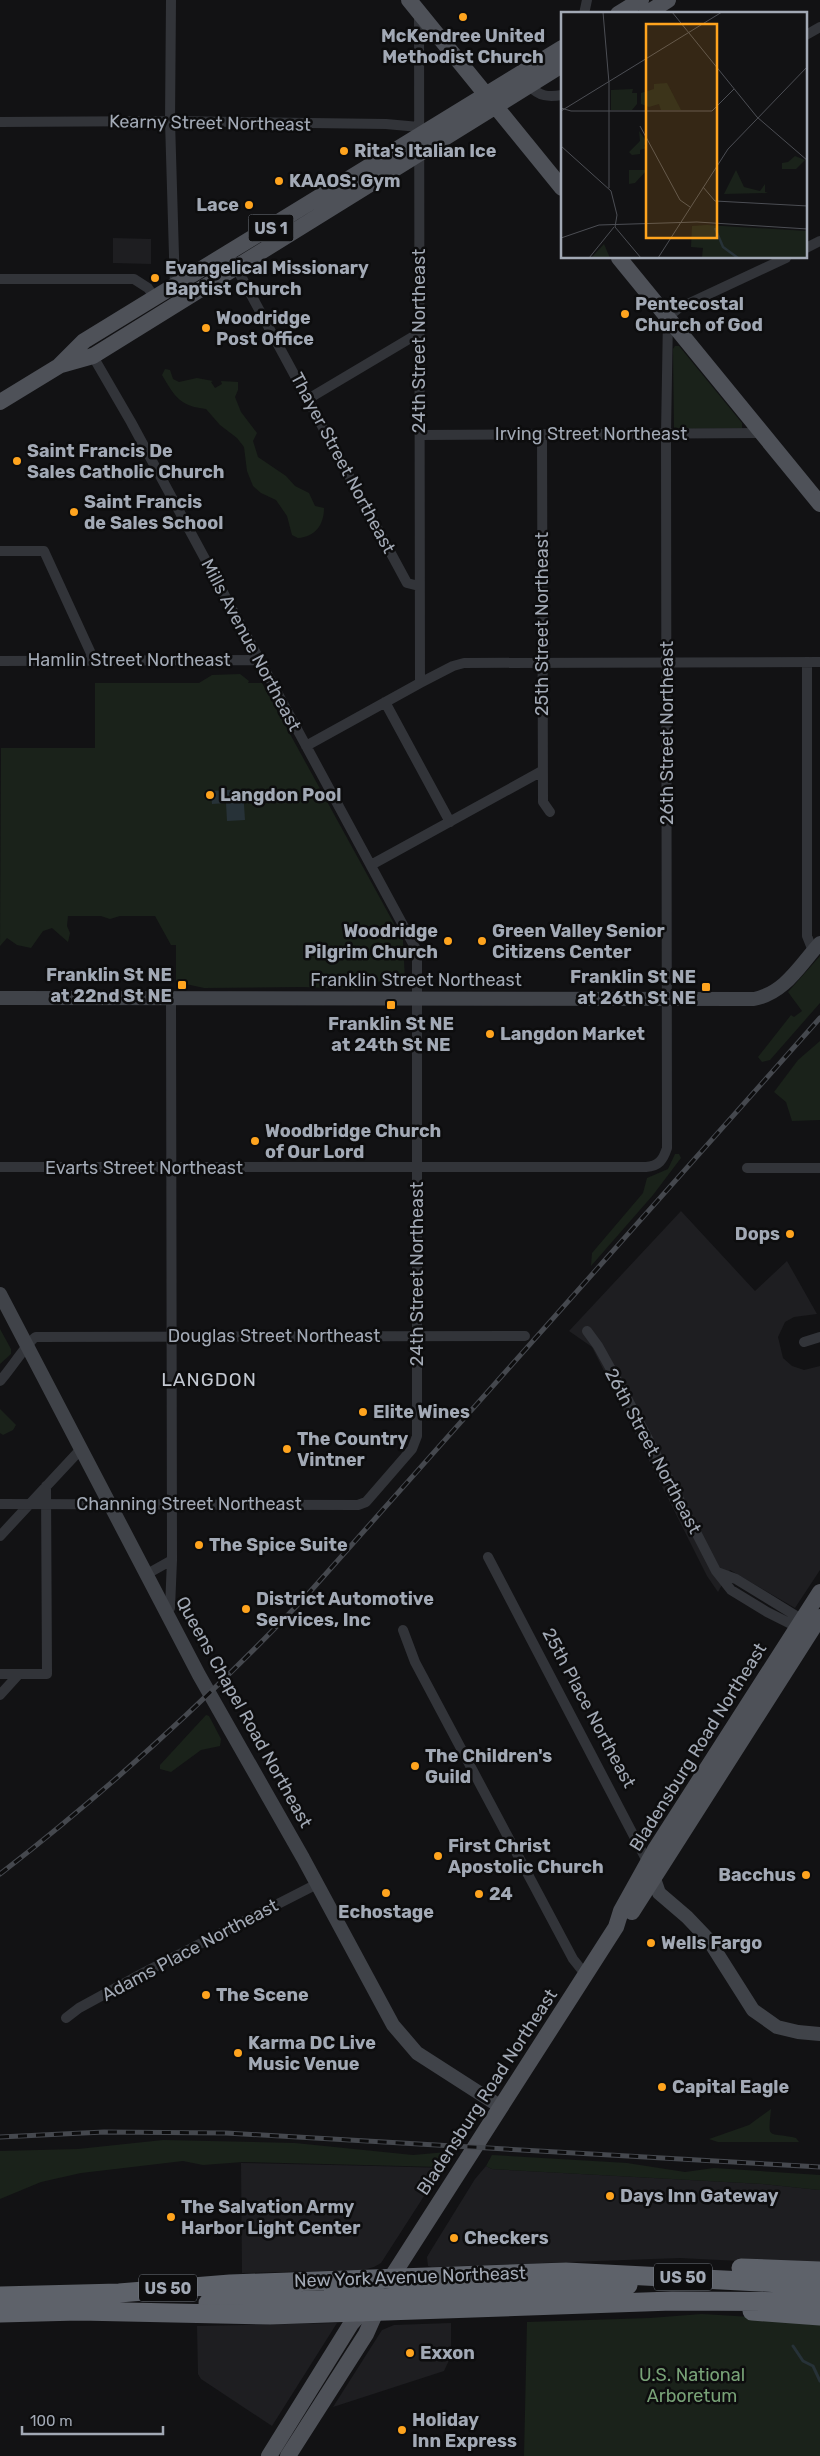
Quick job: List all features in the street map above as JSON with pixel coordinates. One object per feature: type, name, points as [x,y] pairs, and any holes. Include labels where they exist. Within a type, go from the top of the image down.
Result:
[{"type":"highway","points":[[601,2272],[656,2266],[820,2271]]},
{"type":"highway","name":"New York Avenue Northeast","points":[[9,2304],[230,2284],[306,2291],[391,2278],[529,2273],[601,2272],[820,2285]]},
{"type":"highway","points":[[136,2292],[146,2312],[200,2303],[306,2291],[374,2305],[420,2292],[764,2282]]},
{"type":"highway","points":[[517,2307],[529,2288]]},
{"type":"highway","name":"New York Avenue Northeast","points":[[9,2304],[234,2315],[374,2305],[517,2307],[672,2300],[820,2302]]},
{"type":"highway","points":[[672,2300],[762,2312],[820,2316]]},
{"type":"main road","points":[[621,12],[641,0]]},
{"type":"main road","points":[[649,12],[668,0]]},
{"type":"main road","points":[[416,4],[491,101],[561,187]]},
{"type":"main road","name":"US 1","points":[[491,101],[561,49]]},
{"type":"main road","name":"US 1","points":[[59,366],[93,356],[182,300],[233,260],[419,139],[491,101],[529,85],[561,66]]},
{"type":"main road","points":[[620,259],[820,504]]},
{"type":"main road","name":"US 1","points":[[0,402],[59,366],[84,341],[173,286],[233,260]]},
{"type":"main road","name":"Bladensburg Road Northeast","points":[[269,2456],[337,2346],[374,2305],[616,1927],[631,1914],[651,1871],[809,1625],[820,1592]]},
{"type":"main road","name":"Bladensburg Road Northeast","points":[[288,2456],[366,2334],[374,2305]]},
{"type":"street","points":[[171,0],[170,121],[173,286],[182,300]]},
{"type":"street","name":"24th Street Northeast","points":[[416,4],[419,139],[420,683]]},
{"type":"street","points":[[808,34],[820,27]]},
{"type":"street","points":[[529,85],[536,92],[545,96],[561,95]]},
{"type":"street","name":"Kearny Street Northeast","points":[[0,122],[170,121],[386,124],[419,139]]},
{"type":"street","points":[[808,247],[820,241]]},
{"type":"street","points":[[668,317],[679,308],[784,259]]},
{"type":"street","name":"Thayer Street Northeast","points":[[233,260],[407,583],[419,586]]},
{"type":"street","points":[[0,279],[134,279],[148,288],[155,298]]},
{"type":"street","name":"26th Street Northeast","points":[[667,1148],[666,434],[668,317]]},
{"type":"street","points":[[308,399],[419,333]]},
{"type":"street","name":"Mills Avenue Northeast","points":[[84,341],[131,422],[417,951]]},
{"type":"street","name":"Irving Street Northeast","points":[[420,435],[762,433]]},
{"type":"street","name":"25th Street Northeast","points":[[542,434],[542,771],[543,802],[550,812]]},
{"type":"street","points":[[0,551],[44,551],[94,660]]},
{"type":"street","name":"Hamlin Street Northeast","points":[[0,661],[258,660]]},
{"type":"street","points":[[807,662],[806,936],[816,947]]},
{"type":"street","points":[[306,746],[420,683],[453,666],[464,663],[820,662]]},
{"type":"street","points":[[385,702],[450,822]]},
{"type":"street","points":[[371,865],[542,771]]},
{"type":"street","name":"Franklin Street Northeast","points":[[0,998],[754,999],[766,997],[780,989],[816,947]]},
{"type":"street","name":"24th Street Northeast","points":[[374,1493],[412,1449],[416,1440],[418,1336],[417,951]]},
{"type":"street","points":[[170,998],[170,1503],[172,1560],[170,1608]]},
{"type":"street","name":"Evarts Street Northeast","points":[[0,1167],[646,1167],[658,1164],[667,1148]]},
{"type":"street","points":[[747,1168],[820,1168]]},
{"type":"street","name":"Queens Chapel Road Northeast","points":[[0,1294],[199,1675],[317,1884],[393,2026],[405,2042],[424,2058],[501,2108]]},
{"type":"street","name":"26th Street Northeast","points":[[587,1331],[624,1392],[716,1571],[736,1579],[809,1625]]},
{"type":"street","name":"Douglas Street Northeast","points":[[26,1345],[36,1337],[525,1336]]},
{"type":"street","points":[[804,1342],[820,1337]]},
{"type":"street","points":[[0,1382],[15,1365],[26,1345]]},
{"type":"street","points":[[0,1536],[81,1449]]},
{"type":"street","points":[[0,1674],[47,1674],[46,1486]]},
{"type":"street","name":"Channing Street Northeast","points":[[0,1504],[358,1505],[366,1502],[374,1493]]},
{"type":"street","name":"25th Place Northeast","points":[[488,1557],[651,1871]]},
{"type":"street","points":[[147,1574],[172,1560]]},
{"type":"street","points":[[404,1630],[415,1662],[573,1958],[586,1974]]},
{"type":"street","points":[[0,1696],[19,1674]]},
{"type":"street","points":[[651,1871],[659,1893],[687,1917],[712,1944],[753,2010],[777,2027],[791,2031],[820,2034]]},
{"type":"street","name":"Adams Place Northeast","points":[[66,2018],[79,2008],[145,1972],[317,1884]]},
{"type":"shaded area","points":[[113,238],[151,239],[151,264],[113,263]]},
{"type":"shaded area","points":[[243,789],[245,820],[227,821],[226,803],[212,804],[211,791]]},
{"type":"shaded area","points":[[681,1211],[755,1291],[787,1261],[817,1314],[794,1317],[785,1322],[778,1337],[783,1358],[792,1366],[804,1370],[820,1366],[820,1570],[795,1608],[730,1570],[718,1592],[707,1576],[592,1347],[569,1331]]},
{"type":"shaded area","points":[[241,2163],[445,2168],[435,2179],[381,2263],[374,2267],[363,2270],[242,2273]]},
{"type":"shaded area","points":[[486,2166],[492,2169],[763,2184],[820,2190],[820,2265],[680,2258],[428,2266],[427,2257],[475,2179]]},
{"type":"shaded area","points":[[337,2323],[272,2426],[201,2379],[198,2374],[197,2326]]},
{"type":"shaded area","points":[[451,2323],[451,2356],[444,2371],[333,2407],[382,2330],[394,2325]]},
{"type":"green space","points":[[675,346],[679,346],[742,423],[742,428],[674,429],[673,349]]},
{"type":"green space","points":[[165,369],[170,370],[173,379],[179,382],[197,378],[213,381],[211,382],[215,388],[222,384],[221,381],[238,382],[238,390],[235,397],[241,412],[257,433],[253,441],[258,457],[286,476],[295,486],[309,493],[315,506],[324,508],[320,525],[314,533],[298,538],[292,535],[287,516],[276,500],[261,493],[253,486],[247,471],[244,447],[206,409],[190,406],[179,399],[162,375]]},
{"type":"green space","points":[[240,674],[249,681],[248,683],[262,683],[403,940],[405,981],[370,982],[369,986],[358,989],[303,987],[204,988],[176,982],[176,945],[171,945],[155,916],[120,916],[110,919],[101,916],[68,916],[67,926],[70,933],[68,942],[52,928],[43,931],[31,948],[17,945],[7,938],[0,946],[1,748],[95,748],[95,683],[199,683],[212,675]]},
{"type":"green space","points":[[820,956],[820,1003],[770,1060],[762,1062],[758,1057],[791,1015],[794,1017],[802,1011],[788,992]]},
{"type":"green space","points":[[820,1041],[820,1120],[792,1121],[786,1102],[774,1092],[798,1060]]},
{"type":"green space","points":[[675,1154],[679,1154],[681,1158],[653,1195],[591,1266],[592,1253],[643,1193],[647,1178],[668,1169]]},
{"type":"green space","points":[[0,1329],[11,1349],[11,1354],[0,1364]]},
{"type":"green space","points":[[0,1409],[16,1425],[13,1430],[3,1435],[0,1433]]},
{"type":"green space","points":[[206,1715],[209,1716],[221,1739],[220,1746],[201,1750],[171,1772],[160,1769],[160,1765]]},
{"type":"green space","points":[[771,2109],[770,2131],[775,2134],[796,2138],[799,2142],[718,2142],[709,2139],[749,2125]]},
{"type":"green space","points":[[163,2140],[295,2143],[413,2155],[447,2152],[442,2167],[243,2162],[203,2165],[183,2161],[81,2173],[41,2182],[0,2199],[0,2151],[78,2149]]},
{"type":"green space","points":[[492,2155],[627,2163],[685,2172],[714,2168],[820,2175],[820,2190],[763,2184],[492,2169],[486,2166]]},
{"type":"green space","name":"U.S. National Arboretum","points":[[702,2314],[820,2321],[820,2456],[524,2456],[527,2322],[650,2318]]},
{"type":"waterway","points":[[793,2346],[803,2361],[813,2366],[820,2381]]},
{"type":"railway","points":[[0,1874],[120,1775],[197,1705],[272,1632],[308,1594],[820,1018]]},
{"type":"railway","points":[[0,2137],[104,2132],[226,2133],[820,2167]]},
{"type":"place","name":"McKendree United Methodist Church","points":[[463,17]]},
{"type":"place","name":"Rita's Italian Ice","points":[[344,151]]},
{"type":"place","name":"KAAOS: Gym","points":[[279,181]]},
{"type":"place","name":"Lace","points":[[249,205]]},
{"type":"place","name":"Evangelical Missionary Baptist Church","points":[[155,278]]},
{"type":"place","name":"Pentecostal Church of God","points":[[625,314]]},
{"type":"place","name":"Woodridge Post Office","points":[[206,328]]},
{"type":"place","name":"Saint Francis De Sales Catholic Church","points":[[17,461]]},
{"type":"place","name":"Saint Francis de Sales School","points":[[74,512]]},
{"type":"place","name":"Langdon Pool","points":[[210,795]]},
{"type":"place","name":"Woodridge Pilgrim Church","points":[[448,941]]},
{"type":"place","name":"Green Valley Senior Citizens Center","points":[[482,941]]},
{"type":"place","name":"Franklin St NE at 22nd St NE","points":[[182,985]]},
{"type":"place","name":"Franklin St NE at 26th St NE","points":[[706,987]]},
{"type":"place","name":"Franklin St NE at 24th St NE","points":[[391,1005]]},
{"type":"place","name":"Langdon Market","points":[[490,1034]]},
{"type":"place","name":"Woodbridge Church of Our Lord","points":[[255,1141]]},
{"type":"place","name":"Dops","points":[[790,1234]]},
{"type":"place","name":"Elite Wines","points":[[363,1412]]},
{"type":"place","name":"The Country Vintner","points":[[287,1449]]},
{"type":"place","name":"The Spice Suite","points":[[199,1545]]},
{"type":"place","name":"District Automotive Services, Inc","points":[[246,1609]]},
{"type":"place","name":"The Children's Guild","points":[[415,1766]]},
{"type":"place","name":"First Christ Apostolic Church","points":[[438,1856]]},
{"type":"place","name":"Bacchus","points":[[806,1875]]},
{"type":"place","name":"Echostage","points":[[386,1893]]},
{"type":"place","name":"24","points":[[479,1894]]},
{"type":"place","name":"Wells Fargo","points":[[651,1943]]},
{"type":"place","name":"The Scene","points":[[206,1995]]},
{"type":"place","name":"Karma DC Live Music Venue","points":[[238,2053]]},
{"type":"place","name":"Capital Eagle","points":[[662,2087]]},
{"type":"place","name":"Days Inn Gateway","points":[[610,2196]]},
{"type":"place","name":"The Salvation Army Harbor Light Center","points":[[171,2217]]},
{"type":"place","name":"Checkers","points":[[454,2238]]},
{"type":"place","name":"Exxon","points":[[410,2353]]},
{"type":"place","name":"Holiday Inn Express","points":[[402,2430]]},
{"type":"district","name":"LANGDON","points":[[209,1379]]}]
